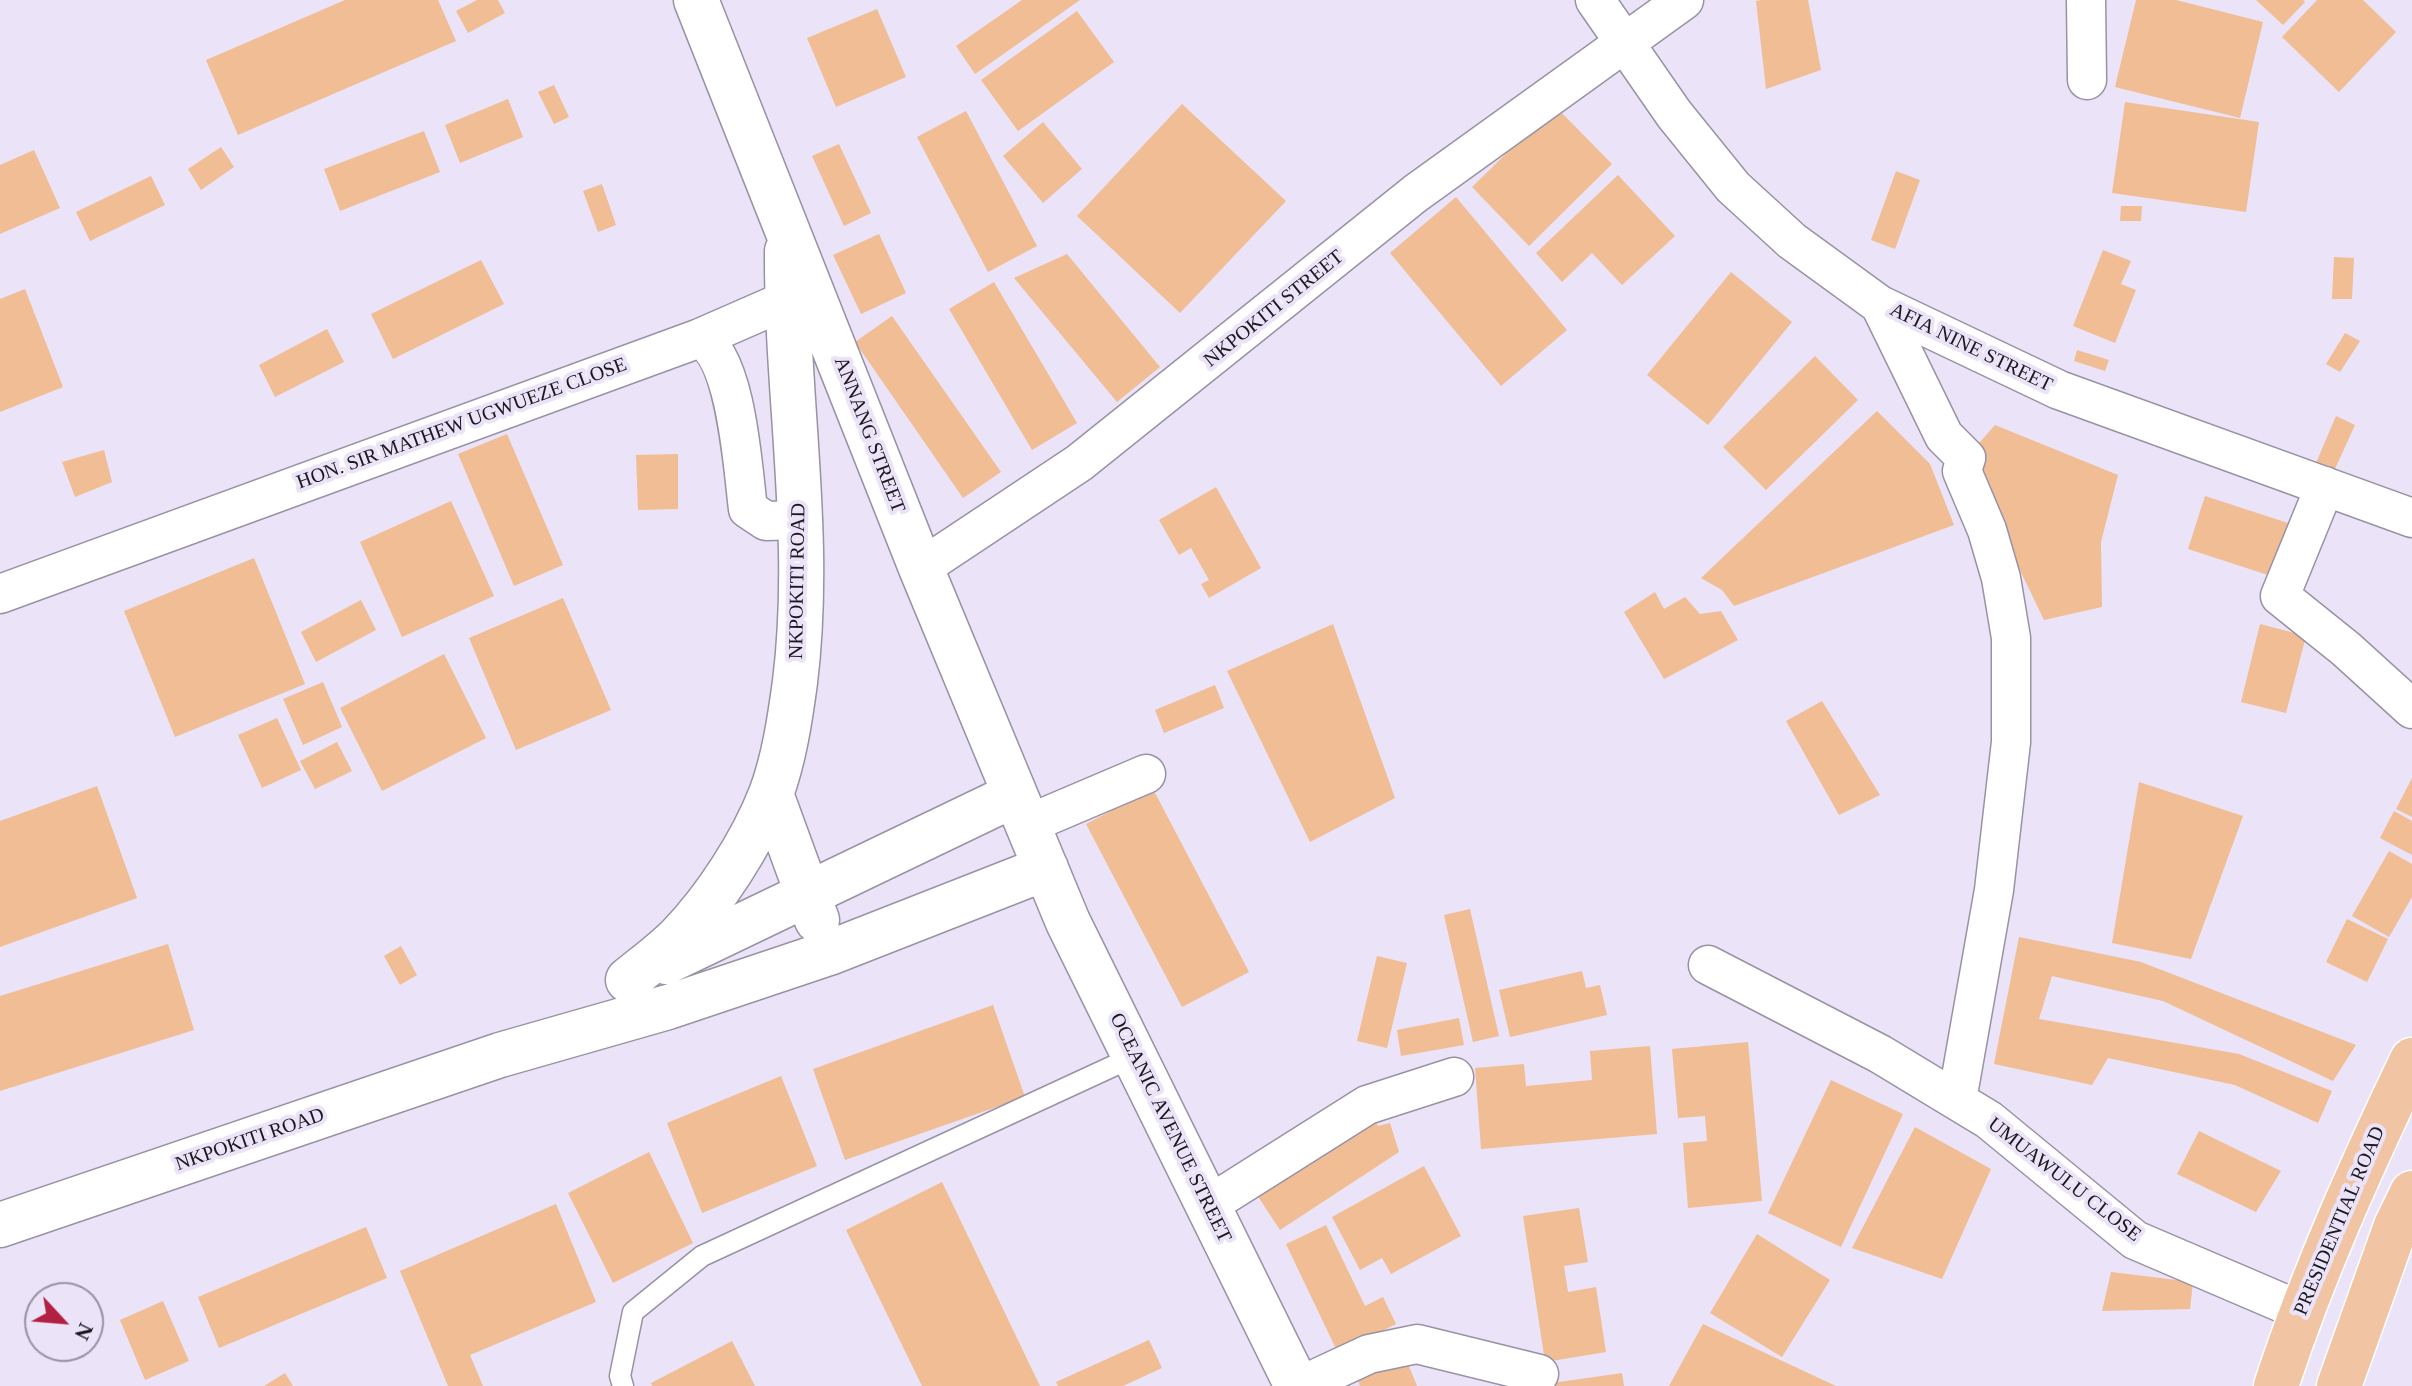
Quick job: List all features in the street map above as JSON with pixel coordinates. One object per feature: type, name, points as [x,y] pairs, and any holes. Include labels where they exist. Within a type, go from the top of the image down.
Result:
[{"type":"main road","name":"ANNANG STREET","points":[[696,0],[788,225],[921,568],[1046,868]]},
{"type":"main road","name":"NKPOKITI ROAD","points":[[628,980],[680,936],[720,883],[771,794],[790,718],[801,633],[802,520],[787,300],[788,225]]},
{"type":"main road","points":[[771,794],[829,953]]},
{"type":"main road","points":[[500,1055],[628,980],[808,893],[1020,810]]},
{"type":"main road","points":[[500,1055],[668,1007],[829,953],[1046,868]]},
{"type":"main road","name":"OCEANIC AVENUE STREET","points":[[1046,868],[1068,922],[1299,1386]]},
{"type":"main road","name":"NKPOKITI ROAD","points":[[0,1225],[500,1055]]},
{"type":"main road","name":"PRESIDENTIAL ROAD","points":[[2276,1386],[2301,1311],[2344,1203],[2412,1060]]},
{"type":"main road","points":[[2339,1386],[2404,1209],[2344,1203]]},
{"type":"street","name":"AFIA NINE STREET","points":[[1595,0],[1733,187],[1792,241],[1880,305],[2059,390],[2412,518]]},
{"type":"street","name":"NKPOKITI STREET","points":[[921,568],[1079,463],[1416,193],[1684,0]]},
{"type":"street","points":[[2086,0],[2087,80]]},
{"type":"street","name":"HON. SIR MATHEW UGWUEZE CLOSE","points":[[0,594],[700,338],[787,300]]},
{"type":"street","points":[[1880,305],[1944,436],[1966,458],[1962,471],[1997,566],[2011,638],[2011,742],[2003,830],[1957,1100]]},
{"type":"street","points":[[700,338],[708,342],[720,364],[735,410],[748,509],[766,521],[802,520]]},
{"type":"street","points":[[2325,486],[2280,596],[2346,649],[2412,709]]},
{"type":"street","points":[[1020,810],[1146,774]]},
{"type":"street","name":"UMUAWULU CLOSE","points":[[1708,965],[1880,1054],[1957,1100],[2018,1141],[2135,1240],[2301,1311]]},
{"type":"street","points":[[1207,1206],[1367,1105],[1454,1077]]},
{"type":"street","points":[[1299,1386],[1369,1354],[1417,1344],[1539,1374]]},
{"type":"lane","points":[[623,1386],[620,1376],[633,1312],[702,1256],[1135,1056]]},
{"type":"building","points":[[345,0],[438,0],[456,41],[238,135],[206,60]]},
{"type":"building","points":[[477,0],[498,0],[505,13],[468,33],[456,11]]},
{"type":"building","points":[[1022,0],[1080,0],[975,74],[956,46]]},
{"type":"building","points":[[1808,0],[1821,70],[1766,89],[1756,1]]},
{"type":"building","points":[[2136,0],[2176,0],[2263,22],[2240,118],[2115,87]]},
{"type":"building","points":[[2256,0],[2303,0],[2305,2],[2283,25]]},
{"type":"building","points":[[2317,0],[2363,0],[2396,32],[2339,92],[2282,37]]},
{"type":"building","points":[[877,9],[906,77],[836,107],[807,38]]},
{"type":"building","points":[[1077,11],[1114,62],[1018,131],[981,80]]},
{"type":"building","points":[[554,85],[569,117],[554,124],[538,92]]},
{"type":"building","points":[[508,99],[523,137],[460,163],[445,125]]},
{"type":"building","points":[[2125,102],[2259,122],[2246,212],[2112,193]]},
{"type":"building","points":[[1182,104],[1286,201],[1180,313],[1077,216]]},
{"type":"building","points":[[1555,106],[1612,164],[1529,246],[1472,187]]},
{"type":"building","points":[[966,111],[1037,246],[988,272],[917,137]]},
{"type":"building","points":[[1043,122],[1082,169],[1043,203],[1003,156]]},
{"type":"building","points":[[424,131],[440,172],[340,211],[324,169]]},
{"type":"building","points":[[839,144],[871,213],[844,226],[812,156]]},
{"type":"building","points":[[221,147],[234,167],[201,190],[188,169]]},
{"type":"building","points":[[34,150],[60,208],[0,234],[0,165]]},
{"type":"building","points":[[1896,171],[1920,180],[1895,249],[1871,240]]},
{"type":"building","points":[[1618,175],[1675,236],[1622,285],[1592,253],[1562,282],[1536,253]]},
{"type":"building","points":[[151,176],[165,205],[90,241],[76,212]]},
{"type":"building","points":[[602,184],[616,225],[598,232],[583,191]]},
{"type":"building","points":[[1456,197],[1567,330],[1501,386],[1390,253]]},
{"type":"building","points":[[2121,206],[2142,206],[2141,221],[2120,221]]},
{"type":"building","points":[[879,234],[906,293],[861,314],[833,255]]},
{"type":"building","points":[[2103,250],[2131,261],[2121,284],[2136,290],[2115,343],[2073,326]]},
{"type":"building","points":[[1067,254],[1160,367],[1117,402],[1014,278]]},
{"type":"building","points":[[2334,257],[2354,258],[2352,299],[2332,299]]},
{"type":"building","points":[[481,260],[504,304],[393,359],[371,314]]},
{"type":"building","points":[[1731,272],[1792,322],[1708,425],[1647,375]]},
{"type":"building","points":[[994,282],[1077,423],[1032,450],[949,309]]},
{"type":"building","points":[[25,289],[63,387],[0,412],[0,299]]},
{"type":"building","points":[[892,316],[1001,472],[963,498],[855,342]]},
{"type":"building","points":[[327,329],[344,362],[275,397],[259,365]]},
{"type":"building","points":[[2345,333],[2360,341],[2340,372],[2326,364]]},
{"type":"building","points":[[2077,350],[2109,360],[2105,371],[2074,361]]},
{"type":"building","points":[[1815,356],[1858,400],[1766,490],[1723,447]]},
{"type":"building","points":[[1877,411],[1930,464],[1954,525],[1734,606],[1722,590],[1701,578]]},
{"type":"building","points":[[2336,416],[2355,425],[2334,471],[2316,463]]},
{"type":"building","points":[[1995,425],[2118,475],[2101,542],[2102,607],[2044,620],[1966,458]]},
{"type":"building","points":[[507,434],[563,565],[514,586],[458,454]]},
{"type":"building","points":[[104,450],[112,482],[75,497],[62,462]]},
{"type":"building","points":[[678,454],[678,509],[638,510],[636,455]]},
{"type":"building","points":[[1216,487],[1261,568],[1209,598],[1201,584],[1209,580],[1191,548],[1179,555],[1159,520]]},
{"type":"building","points":[[2205,496],[2288,523],[2271,576],[2188,549]]},
{"type":"building","points":[[451,501],[494,596],[402,637],[360,542]]},
{"type":"building","points":[[254,558],[305,684],[175,737],[124,611]]},
{"type":"building","points":[[1655,592],[1664,609],[1685,597],[1700,614],[1721,611],[1738,640],[1664,679],[1624,612]]},
{"type":"building","points":[[563,598],[611,710],[516,750],[469,638]]},
{"type":"building","points":[[361,600],[376,630],[316,662],[301,632]]},
{"type":"building","points":[[1333,624],[1395,798],[1310,842],[1227,671]]},
{"type":"building","points":[[2260,624],[2306,636],[2286,713],[2241,702]]},
{"type":"building","points":[[444,654],[486,738],[382,791],[340,708]]},
{"type":"building","points":[[323,682],[342,727],[303,745],[283,699]]},
{"type":"building","points":[[1215,685],[1224,708],[1164,733],[1155,710]]},
{"type":"building","points":[[1822,701],[1880,795],[1839,815],[1786,721]]},
{"type":"building","points":[[277,718],[301,770],[262,788],[238,735]]},
{"type":"building","points":[[337,742],[352,771],[315,789],[300,761]]},
{"type":"building","points":[[2412,778],[2412,817],[2396,809]]},
{"type":"building","points":[[2139,782],[2243,816],[2191,959],[2112,943]]},
{"type":"building","points":[[97,786],[137,898],[0,947],[0,821]]},
{"type":"building","points":[[1153,789],[1249,972],[1182,1007],[1086,824]]},
{"type":"building","points":[[2394,811],[2412,821],[2412,855],[2380,838]]},
{"type":"building","points":[[2389,851],[2412,864],[2412,897],[2389,937],[2352,916]]},
{"type":"building","points":[[1470,909],[1499,1036],[1473,1042],[1444,915]]},
{"type":"building","points":[[2347,919],[2388,939],[2367,982],[2326,962]]},
{"type":"building","points":[[2019,937],[2141,962],[2356,1045],[2333,1081],[2163,1001],[2052,976],[2039,1019],[2239,1054],[2332,1091],[2318,1123],[2235,1085],[2108,1058],[2092,1085],[1994,1064]]},
{"type":"building","points":[[168,944],[194,1030],[0,1091],[0,996]]},
{"type":"building","points":[[401,946],[417,975],[400,985],[384,956]]},
{"type":"building","points":[[1377,956],[1407,963],[1387,1048],[1357,1041]]},
{"type":"building","points":[[1582,971],[1586,988],[1600,985],[1607,1015],[1510,1037],[1499,990]]},
{"type":"building","points":[[993,1005],[1025,1097],[845,1160],[813,1069]]},
{"type":"building","points":[[1459,1018],[1464,1045],[1401,1056],[1397,1030]]},
{"type":"building","points":[[1748,1042],[1762,1201],[1688,1208],[1683,1143],[1707,1141],[1705,1116],[1678,1118],[1672,1049]]},
{"type":"building","points":[[1650,1046],[1657,1134],[1481,1149],[1475,1068],[1524,1064],[1526,1086],[1592,1080],[1590,1051]]},
{"type":"building","points":[[781,1076],[817,1166],[702,1213],[667,1123]]},
{"type":"building","points":[[1831,1080],[1903,1114],[1841,1247],[1768,1213]]},
{"type":"building","points":[[1372,1116],[1378,1126],[1390,1123],[1399,1152],[1280,1230],[1255,1192]]},
{"type":"building","points":[[1915,1127],[1991,1169],[1942,1279],[1852,1248]]},
{"type":"building","points":[[2199,1131],[2281,1171],[2256,1212],[2177,1174]]},
{"type":"building","points":[[649,1152],[693,1243],[613,1283],[568,1193]]},
{"type":"building","points":[[1424,1166],[1461,1236],[1391,1274],[1382,1258],[1360,1270],[1332,1217]]},
{"type":"building","points":[[942,1182],[1040,1386],[922,1386],[846,1230]]},
{"type":"building","points":[[556,1204],[596,1302],[470,1355],[483,1386],[448,1386],[400,1271]]},
{"type":"building","points":[[1579,1208],[1588,1262],[1564,1266],[1568,1292],[1596,1287],[1606,1352],[1545,1362],[1523,1216]]},
{"type":"building","points":[[1326,1225],[1365,1306],[1383,1297],[1396,1324],[1338,1353],[1286,1244]]},
{"type":"building","points":[[366,1227],[387,1278],[219,1348],[198,1297]]},
{"type":"building","points":[[1757,1234],[1830,1280],[1782,1357],[1710,1313]]},
{"type":"building","points":[[2111,1272],[2193,1282],[2190,1309],[2102,1311]]},
{"type":"building","points":[[163,1301],[189,1361],[145,1380],[120,1320]]},
{"type":"building","points":[[1703,1324],[1836,1386],[1669,1386]]},
{"type":"building","points":[[1149,1340],[1162,1368],[1123,1386],[1058,1386],[1056,1382]]},
{"type":"building","points":[[732,1341],[755,1386],[652,1386],[651,1383]]},
{"type":"building","points":[[1406,1359],[1417,1386],[1360,1386],[1357,1378]]},
{"type":"building","points":[[285,1373],[293,1386],[264,1386]]},
{"type":"building","points":[[1622,1373],[1624,1386],[1545,1386],[1545,1384]]}]
